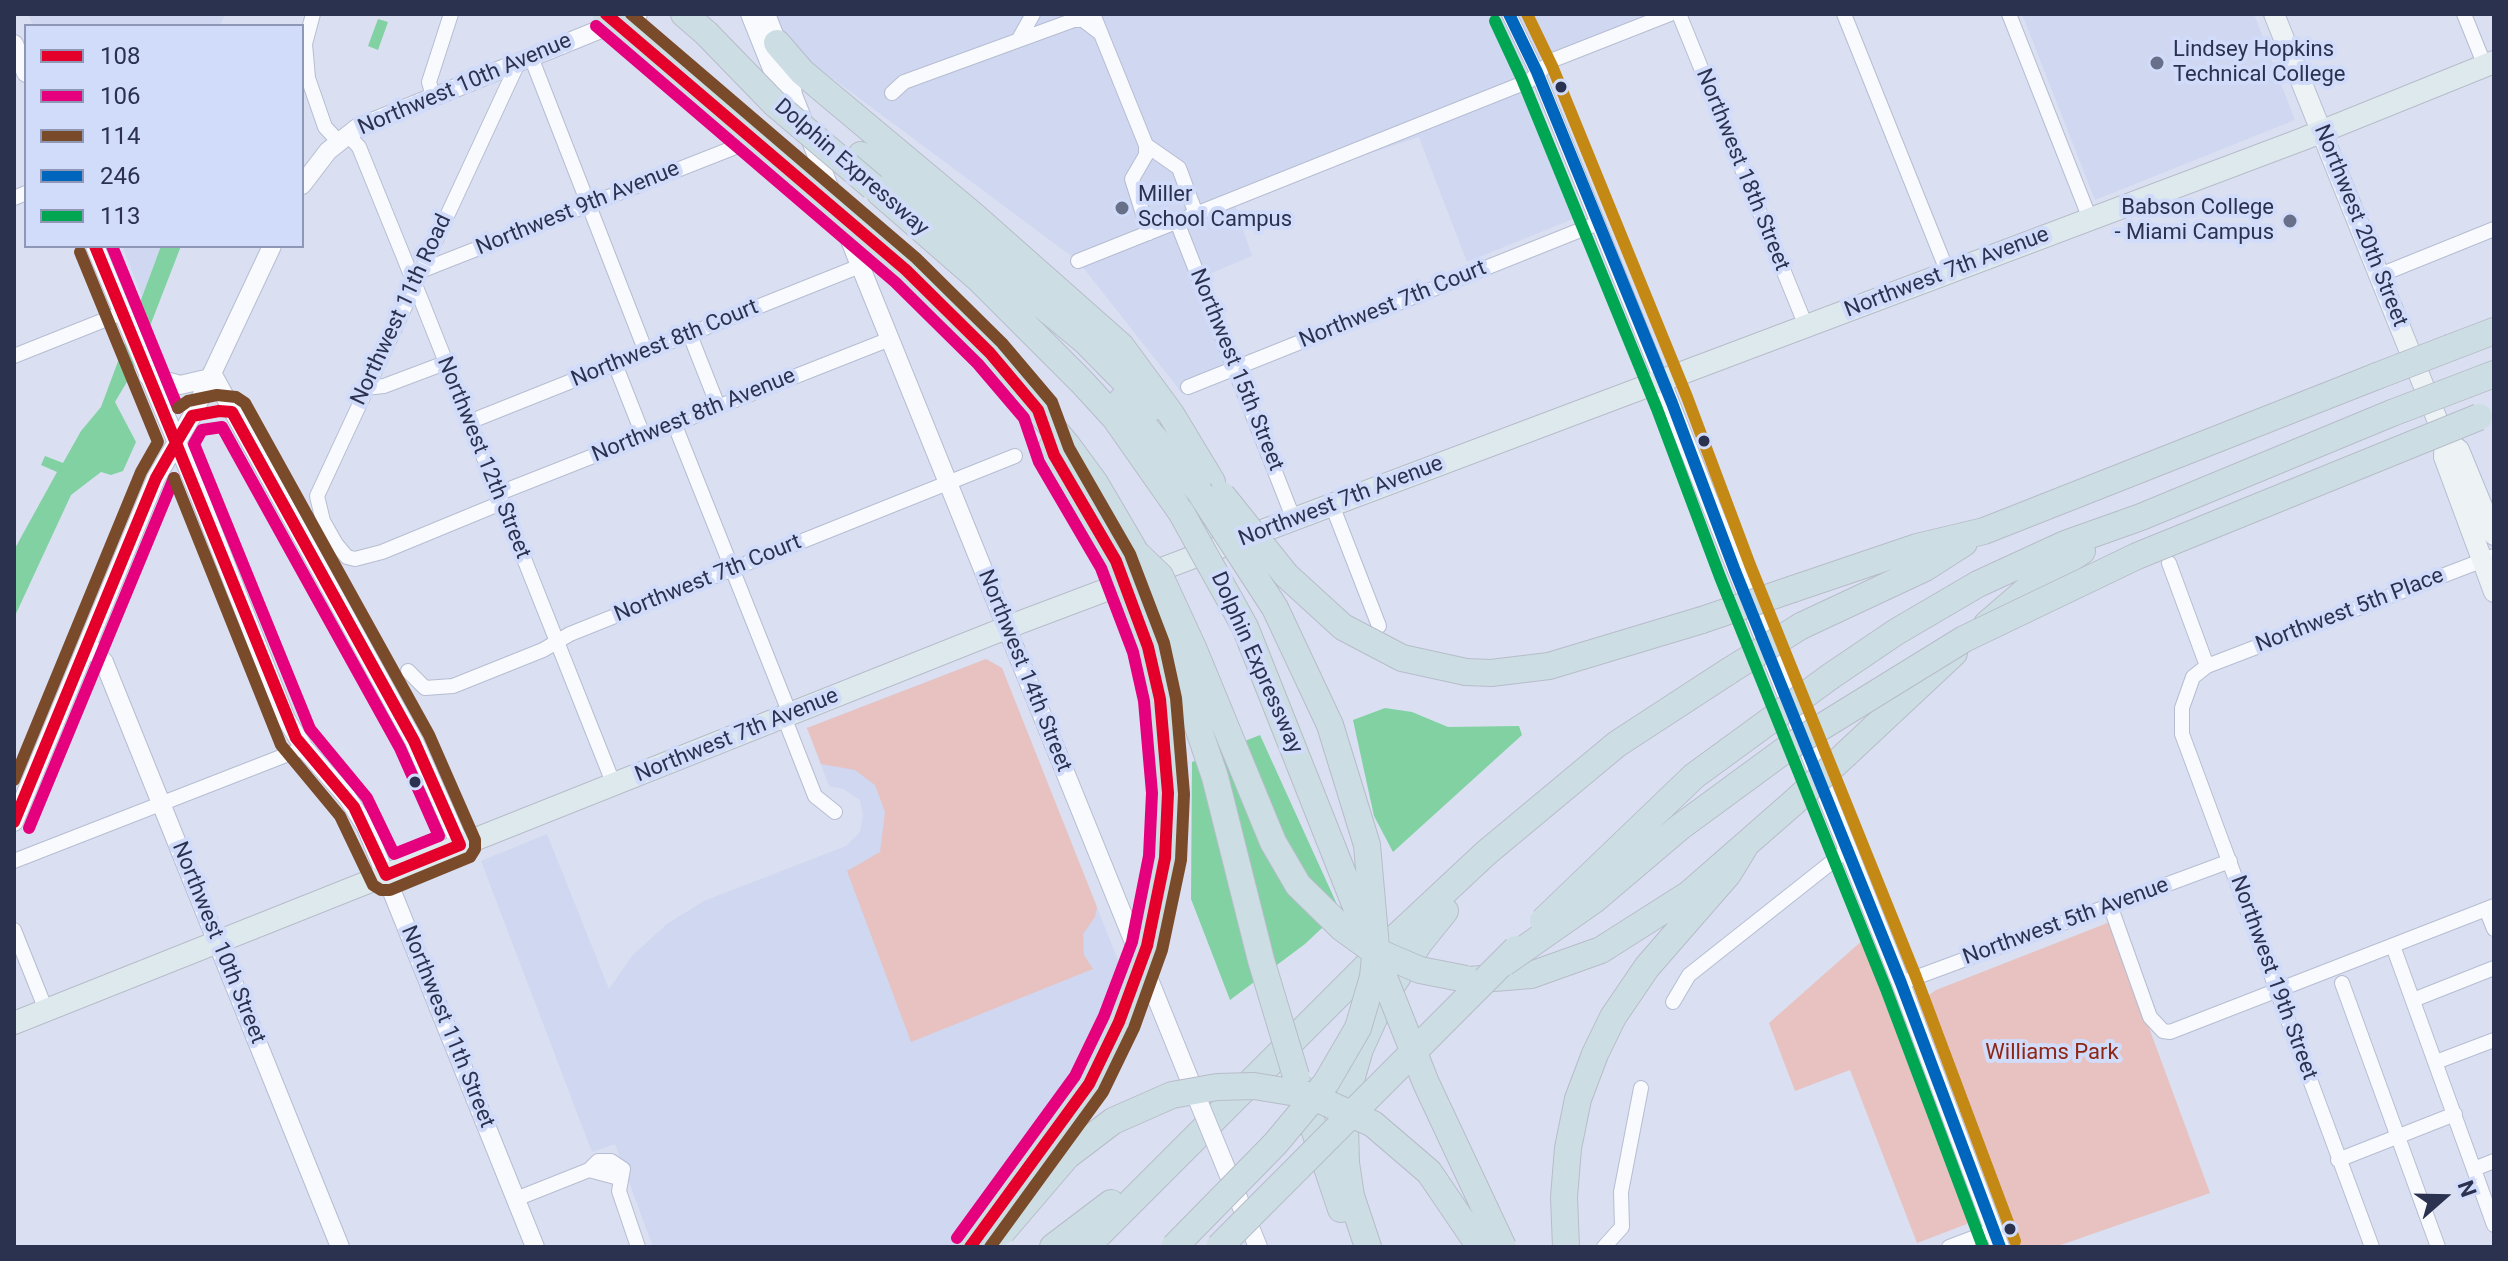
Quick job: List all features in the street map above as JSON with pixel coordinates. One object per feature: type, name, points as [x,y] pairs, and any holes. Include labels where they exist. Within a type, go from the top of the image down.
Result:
[{"type":"highway","name":"Dolphin Expressway","points":[[606,14],[906,270],[981,344],[1038,410],[1054,455],[1112,529]]},
{"type":"highway","name":"Dolphin Expressway","points":[[684,14],[774,103],[980,280],[1115,418],[1181,512],[1245,627],[1426,1083],[1503,1247]]},
{"type":"highway","points":[[706,33],[783,89],[1085,341],[1144,401],[1206,486],[1286,575],[1343,627],[1402,658],[1466,672],[1549,666],[1702,620],[1917,547],[1984,531],[2494,331]]},
{"type":"highway","points":[[777,43],[802,72],[973,215],[1121,346],[1171,414],[1206,486],[1275,608],[1334,735],[1367,845],[1376,947],[1364,1012],[1326,1083],[1275,1144],[1174,1247]]},
{"type":"highway","points":[[980,280],[1001,289],[1103,379],[1175,459],[1206,486]]},
{"type":"highway","points":[[1219,1247],[1612,852],[1694,776],[1831,676],[1896,632],[1978,584],[2065,544],[2141,517],[2494,374]]},
{"type":"highway","points":[[1504,963],[1594,900],[1680,827],[1776,756],[1964,639],[2123,562],[2487,414]]},
{"type":"highway","points":[[1112,529],[1160,576],[1278,853],[1298,885],[1342,928],[1395,962],[1466,979],[1531,975],[1601,950],[1667,910],[1744,848],[2031,586],[2071,557],[2141,517]]},
{"type":"highway","points":[[970,1247],[1089,1084],[1134,988],[1157,904],[1168,825],[1167,761],[1160,699],[1112,529]]},
{"type":"highway","points":[[1086,1247],[1486,853],[1617,744],[1801,626],[1925,568],[1984,531]]},
{"type":"highway","points":[[1136,553],[1215,777],[1261,960],[1296,1076],[1355,1247]]},
{"type":"highway","points":[[1566,1247],[1564,1197],[1568,1148],[1578,1099],[1595,1054],[1613,1017],[1647,967],[1728,874],[1744,848]]},
{"type":"highway","points":[[1368,1247],[1351,1196],[1346,1163],[1345,1126],[1355,1062],[1382,1001],[1406,961],[1476,877],[1486,853]]},
{"type":"highway","points":[[988,1247],[1057,1167],[1093,1135],[1133,1111],[1161,1099],[1198,1089],[1235,1086],[1309,1095],[1373,1124],[1429,1172],[1480,1247]]},
{"type":"highway","points":[[1053,1247],[1111,1204],[1134,1198]]},
{"type":"main road","name":"Northwest 20th Street","points":[[2274,14],[2445,439],[2444,457],[2488,558],[2494,592]]},
{"type":"main road","name":"Northwest 7th Avenue","points":[[14,1023],[1005,628],[2322,131],[2489,64]]},
{"type":"main road","name":"Northwest 20th Street","points":[[2445,439],[2459,450],[2494,535]]},
{"type":"street","name":"Northwest 12th Street","points":[[313,14],[305,44],[308,78],[325,127],[359,147],[614,785]]},
{"type":"street","points":[[433,96],[429,82],[451,14]]},
{"type":"street","name":"Northwest 10th Avenue","points":[[342,138],[433,96],[638,14]]},
{"type":"street","name":"Northwest 14th Street","points":[[750,14],[776,79],[793,95]]},
{"type":"street","name":"Northwest 14th Street","points":[[766,14],[790,75],[793,95],[860,266],[1258,1247]]},
{"type":"street","points":[[1019,39],[1033,14]]},
{"type":"street","points":[[1093,14],[1146,145],[1146,155],[1132,179],[1149,233]]},
{"type":"street","points":[[1509,14],[1537,72],[1661,380],[1901,983],[1997,1238],[1949,1247]]},
{"type":"street","points":[[1078,261],[1529,81],[1553,60],[1670,14]]},
{"type":"street","name":"Northwest 18th Street","points":[[1679,14],[1806,326]]},
{"type":"street","points":[[1844,14],[1948,273]]},
{"type":"street","points":[[2009,14],[2090,219]]},
{"type":"street","points":[[2464,14],[2489,64]]},
{"type":"street","points":[[892,93],[904,82],[1074,20],[1083,20],[1101,34]]},
{"type":"street","points":[[524,60],[590,205],[646,352]]},
{"type":"street","name":"Northwest 11th Road","points":[[347,557],[323,521],[317,496],[365,388],[524,60]]},
{"type":"street","points":[[304,183],[342,138]]},
{"type":"street","points":[[1146,145],[1179,168],[1196,214]]},
{"type":"street","name":"Northwest 9th Avenue","points":[[423,270],[733,148]]},
{"type":"street","name":"Northwest 15th Street","points":[[1177,222],[1294,520]]},
{"type":"street","name":"Northwest 7th Court","points":[[1188,387],[1598,223]]},
{"type":"street","points":[[2380,275],[2494,229]]},
{"type":"street","name":"Northwest 11th Street","points":[[96,248],[281,707],[304,748],[358,813],[386,875],[535,1247]]},
{"type":"street","points":[[14,822],[145,502],[192,416],[271,248]]},
{"type":"street","name":"Northwest 8th Court","points":[[469,422],[860,266]]},
{"type":"street","points":[[14,356],[124,318]]},
{"type":"street","points":[[690,335],[718,406]]},
{"type":"street","name":"Northwest 8th Avenue","points":[[347,557],[365,558],[382,552],[643,435],[890,339]]},
{"type":"street","points":[[365,388],[384,386],[445,363]]},
{"type":"street","points":[[615,364],[643,435]]},
{"type":"street","points":[[144,368],[180,385],[211,376]]},
{"type":"street","points":[[211,376],[414,741],[460,845]]},
{"type":"street","points":[[192,416],[213,411],[232,412]]},
{"type":"street","points":[[674,423],[733,569],[815,796],[835,812]]},
{"type":"street","name":"Northwest 7th Court","points":[[408,671],[425,688],[444,689],[1015,456]]},
{"type":"street","points":[[1332,505],[1379,626]]},
{"type":"street","name":"Northwest 5th Place","points":[[2207,666],[2488,558]]},
{"type":"street","points":[[2169,563],[2207,666]]},
{"type":"street","name":"Northwest 10th Street","points":[[87,644],[104,662],[340,1247]]},
{"type":"street","name":"Northwest 19th Street","points":[[2207,666],[2193,677],[2182,708],[2182,734],[2372,1247]]},
{"type":"street","points":[[14,861],[304,748]]},
{"type":"street","points":[[1673,1002],[1689,975],[1847,850]]},
{"type":"street","name":"Northwest 5th Avenue","points":[[1901,983],[2230,861]]},
{"type":"street","points":[[2110,905],[2150,1017],[2163,1031],[2170,1032],[2490,908],[2494,929]]},
{"type":"street","points":[[14,930],[46,1010]]},
{"type":"street","points":[[2393,946],[2494,1225]]},
{"type":"street","points":[[2413,1000],[2494,968]]},
{"type":"street","points":[[2342,983],[2438,1247]]},
{"type":"street","points":[[2436,1062],[2494,1040]]},
{"type":"street","points":[[1604,1247],[1622,1227],[1621,1192],[1641,1088]]},
{"type":"street","points":[[2338,1160],[2455,1114]]},
{"type":"street","points":[[2474,1169],[2494,1161]]},
{"type":"street","points":[[516,1199],[589,1170],[621,1173],[620,1196],[638,1247]]},
{"type":"shaded area","points":[[28,14],[225,14],[221,24],[32,24]]},
{"type":"shaded area","name":"Miller School Campus","points":[[746,14],[1649,14],[1539,58],[1530,93],[1578,217],[1467,262],[1419,137],[1233,199],[1252,256],[1200,278],[1236,368],[1182,393],[1078,261]]},
{"type":"shaded area","name":"Lindsey Hopkins Technical College","points":[[2022,14],[2254,14],[2295,120],[2095,200]]},
{"type":"shaded area","points":[[378,19],[388,22],[378,50],[368,46]]},
{"type":"shaded area","points":[[123,248],[160,248],[142,296]]},
{"type":"shaded area","points":[[160,248],[180,248],[131,375],[115,402],[136,442],[123,471],[111,475],[101,472],[71,495],[14,618],[14,550],[57,472],[41,465],[45,456],[63,463],[81,431],[101,407]]},
{"type":"shaded area","points":[[986,659],[1002,668],[1125,978],[1084,1064],[1046,1132],[958,1247],[653,1247],[615,1144],[592,1152],[481,861],[547,834],[609,989],[632,956],[667,924],[704,901],[846,846],[860,832],[863,815],[860,800],[843,789],[829,786],[807,728]]},
{"type":"shaded area","points":[[1385,708],[1412,712],[1448,727],[1519,726],[1522,735],[1393,852],[1374,816],[1353,720]]},
{"type":"shaded area","points":[[1260,735],[1340,911],[1305,944],[1230,1000],[1191,899],[1192,762]]},
{"type":"green space","points":[[986,659],[1002,668],[1097,907],[1095,917],[1083,934],[1084,955],[1093,969],[911,1042],[847,871],[880,852],[885,812],[875,785],[855,770],[821,764],[807,728]]},
{"type":"green space","name":"Williams Park","points":[[2110,922],[2210,1193],[2055,1247],[2019,1247],[1926,1005],[1929,995],[1936,990]]},
{"type":"green space","points":[[1865,938],[1971,1211],[1967,1224],[1917,1243],[1850,1070],[1795,1091],[1769,1023]]},
{"type":"transit line","name":"108","points":[[606,14],[906,270],[990,353],[1038,410],[1054,455],[1116,561],[1148,647],[1160,699],[1168,793],[1165,858],[1147,946],[1119,1022],[1089,1084],[970,1247]]},
{"type":"transit line","name":"114","points":[[631,14],[916,258],[1002,343],[1052,402],[1069,448],[1130,554],[1164,643],[1176,698],[1184,794],[1181,860],[1162,950],[1134,1028],[1103,1092],[990,1247]]},
{"type":"transit line","name":"246","points":[[1509,14],[1537,72],[1672,403],[1735,571],[1901,983],[2000,1247]]},
{"type":"transit line","points":[[1527,14],[1552,66],[1687,397],[1750,565],[1916,977],[2015,1241]]},
{"type":"transit line","name":"113","points":[[1495,21],[1522,79],[1657,409],[1720,577],[1886,989],[1983,1247]]},
{"type":"transit line","name":"106","points":[[596,26],[895,282],[978,364],[1024,418],[1039,462],[1101,568],[1133,652],[1144,701],[1152,793],[1149,856],[1132,942],[1104,1016],[1075,1076],[957,1238]]},
{"type":"transit line","name":"108","points":[[96,248],[176,443]]},
{"type":"transit line","name":"106","points":[[113,248],[178,408]]},
{"type":"transit line","name":"114","points":[[14,780],[141,472],[158,442],[80,252]]},
{"type":"transit line","name":"114","points":[[174,478],[281,745],[340,816],[373,885],[381,890],[390,890],[470,857],[475,849],[475,840],[429,735],[245,403],[236,397],[217,395],[188,401],[178,408]]},
{"type":"transit line","name":"108","points":[[219,411],[232,412],[414,741],[460,845],[386,875],[354,807],[296,738],[176,443],[192,416],[219,411]]},
{"type":"transit line","name":"106","points":[[222,427],[400,748],[439,836],[394,854],[367,798],[310,729],[194,444],[202,430],[222,427]]},
{"type":"transit line","name":"108","points":[[14,822],[156,478],[176,443]]},
{"type":"transit line","name":"106","points":[[29,828],[174,478]]},
{"type":"place","name":"Lindsey Hopkins Technical College","points":[[2157,63]]},
{"type":"place","name":"Miller School Campus","points":[[1122,208]]},
{"type":"place","name":"Babson College - Miami Campus","points":[[2290,221]]}]
